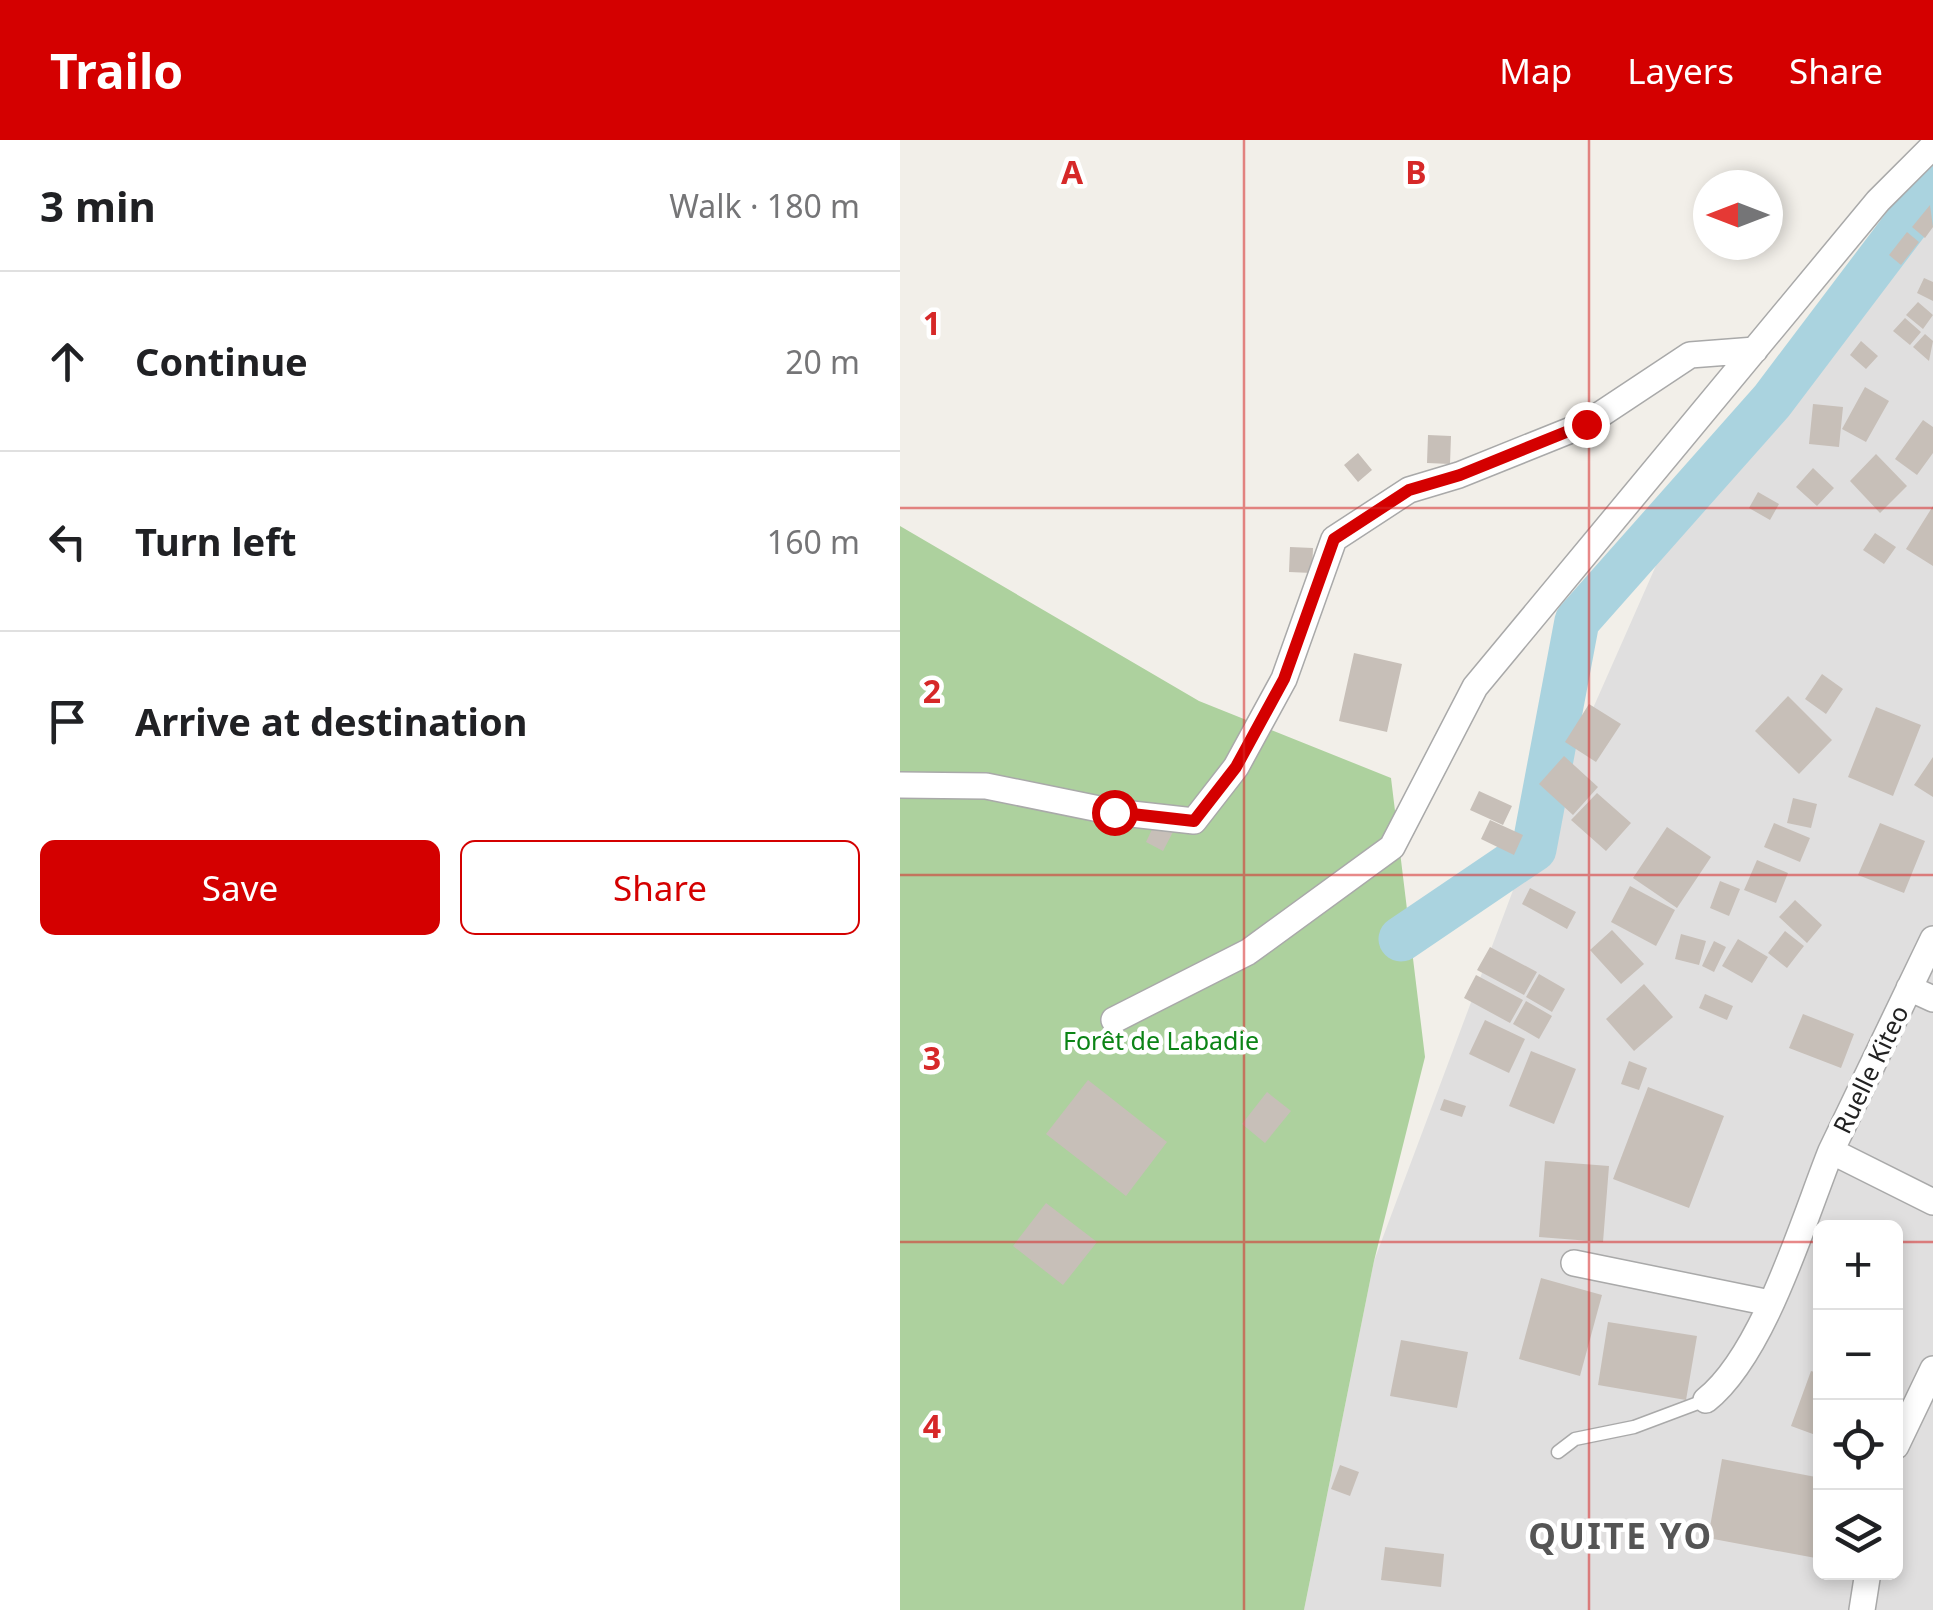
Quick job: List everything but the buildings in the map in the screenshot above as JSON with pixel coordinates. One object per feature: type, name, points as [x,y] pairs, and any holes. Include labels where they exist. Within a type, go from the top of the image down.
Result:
[{"type":"street","points":[[1114,1020],[1248,952],[1392,847],[1475,686],[1878,201],[1933,146]]},
{"type":"street","points":[[900,785],[986,786],[1114,812],[1194,821],[1236,767],[1284,679],[1334,539],[1409,490],[1496,462],[1586,424],[1690,354],[1754,350]]},
{"type":"street","name":"Ruelle Kiteo","points":[[1933,939],[1921,994],[1831,1151],[1933,1202]]},
{"type":"street","points":[[1706,1400],[1729,1382],[1770,1304],[1831,1151]]},
{"type":"street","points":[[1574,1264],[1770,1304]]},
{"type":"street","points":[[1903,1431],[1933,1368]]},
{"type":"street","points":[[1862,1610],[1867,1580]]},
{"type":"lane","points":[[1558,1452],[1575,1439],[1634,1427],[1706,1400]]},
{"type":"shaded area","points":[[1933,193],[1933,1610],[1304,1610],[1374,1261],[1515,885],[1673,527]]},
{"type":"green space","name":"Forêt de Labadie","points":[[900,526],[1199,701],[1391,778],[1425,1057],[1374,1261],[1304,1610],[900,1610]]},
{"type":"waterway","points":[[1401,939],[1534,849],[1577,621],[1772,401],[1933,188]]},
{"type":"district","name":"QUITE YO","points":[[1621,1535]]},
{"type":"route","points":[[1114,812],[1194,821],[1236,767],[1284,679],[1334,539],[1409,490],[1514,455],[1586,424]]}]
